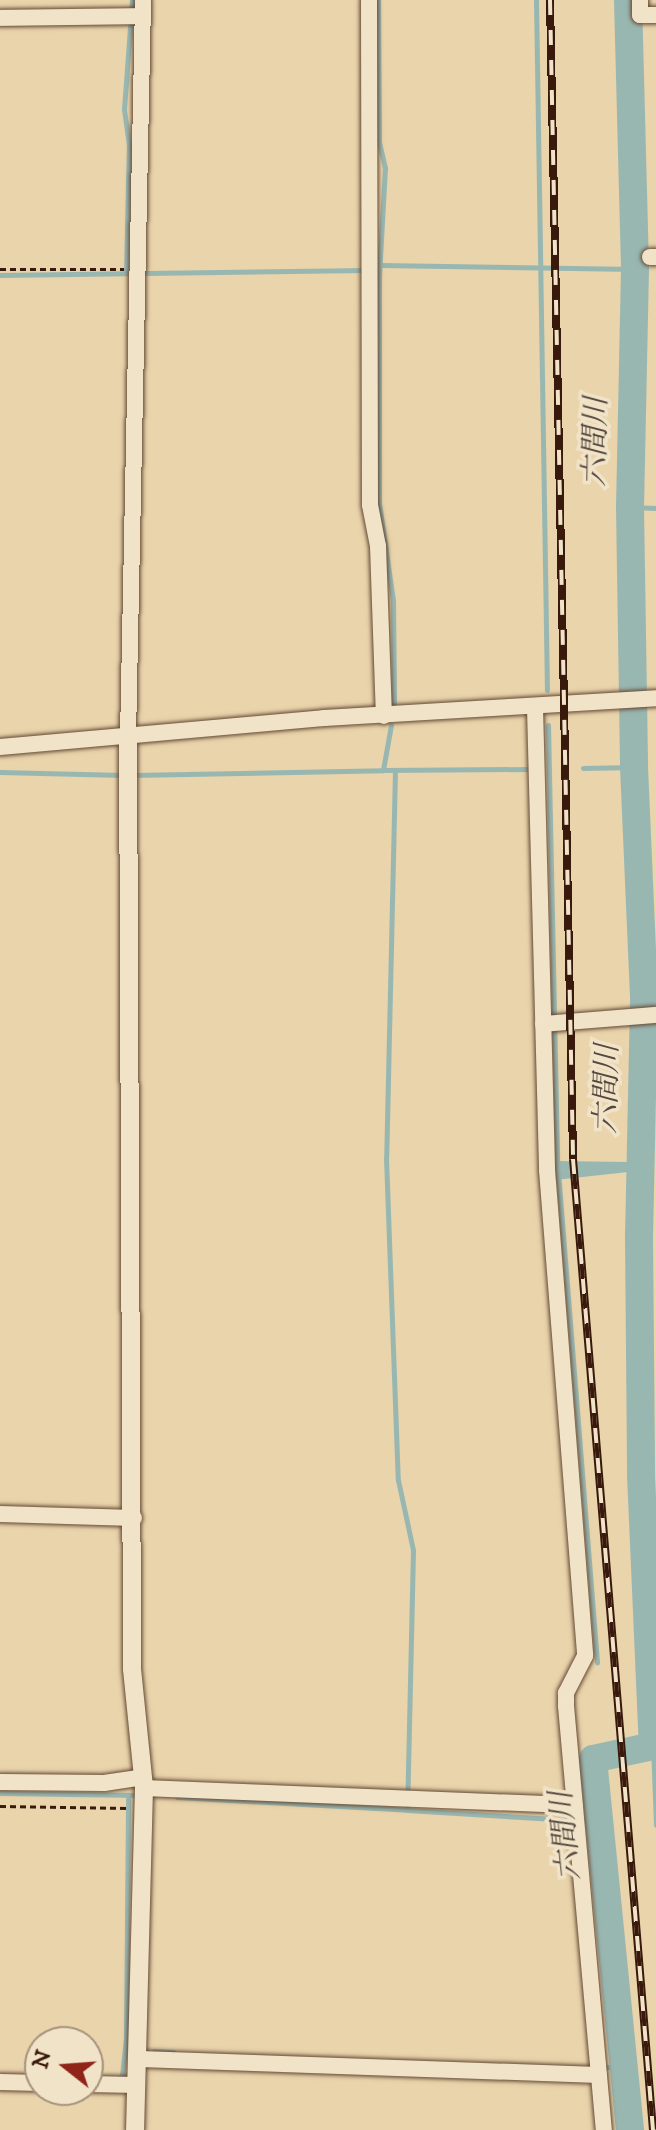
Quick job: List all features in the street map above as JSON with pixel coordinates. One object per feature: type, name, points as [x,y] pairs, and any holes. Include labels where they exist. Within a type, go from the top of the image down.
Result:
[{"type":"street","points":[[369,0],[372,268],[370,505],[378,546],[384,716]]},
{"type":"street","points":[[640,0],[640,15],[656,15]]},
{"type":"street","points":[[0,18],[138,12],[128,737],[134,1518],[132,1669],[144,1790],[140,2059],[135,2130]]},
{"type":"street","points":[[0,747],[650,698]]},
{"type":"street","points":[[535,708],[551,1024],[551,1242],[585,1656],[566,1693],[604,2130]]},
{"type":"street","points":[[551,1024],[630,1021],[656,1015]]},
{"type":"street","points":[[0,1514],[134,1518]]},
{"type":"street","points":[[0,1782],[104,1783],[144,1790],[407,1797],[576,1813]]},
{"type":"street","points":[[140,2059],[599,2075]]},
{"type":"street","points":[[0,2082],[24,2083]]},
{"type":"street","points":[[104,2084],[137,2085]]},
{"type":"path","points":[[0,269],[133,272]]},
{"type":"path","points":[[0,1806],[122,1808]]},
{"type":"water","points":[[554,1161],[628,1162],[628,1172],[555,1180]]},
{"type":"waterway","points":[[126,273],[129,145],[124,109],[132,0]]},
{"type":"waterway","points":[[378,0],[379,142],[385,168],[379,276],[379,503],[393,600],[394,704]]},
{"type":"waterway","points":[[536,0],[547,690]]},
{"type":"waterway","name":"六間川","points":[[628,0],[635,269],[630,507],[634,767],[644,1000],[639,1235],[641,1475],[653,1746],[593,1759],[630,2130]]},
{"type":"waterway","points":[[380,265],[635,269]]},
{"type":"waterway","points":[[0,275],[367,270]]},
{"type":"waterway","points":[[630,507],[656,508]]},
{"type":"waterway","points":[[391,725],[383,770],[534,769]]},
{"type":"waterway","points":[[548,725],[557,1159],[597,1662]]},
{"type":"waterway","points":[[583,768],[634,767]]},
{"type":"waterway","points":[[133,775],[383,770]]},
{"type":"waterway","points":[[395,770],[386,1158],[398,1480],[413,1550],[407,1810],[601,1822]]},
{"type":"waterway","points":[[0,772],[123,775]]},
{"type":"waterway","points":[[623,1168],[640,1167]]},
{"type":"waterway","points":[[653,1746],[656,1825]]},
{"type":"waterway","points":[[0,1793],[139,1795]]},
{"type":"waterway","points":[[117,2079],[122,2076],[126,2037],[128,1795]]},
{"type":"waterway","points":[[177,1797],[407,1810]]},
{"type":"waterway","points":[[154,2051],[173,2052]]},
{"type":"waterway","points":[[607,2067],[625,2068]]},
{"type":"railway","points":[[550,0],[573,1159],[653,2130]]}]
